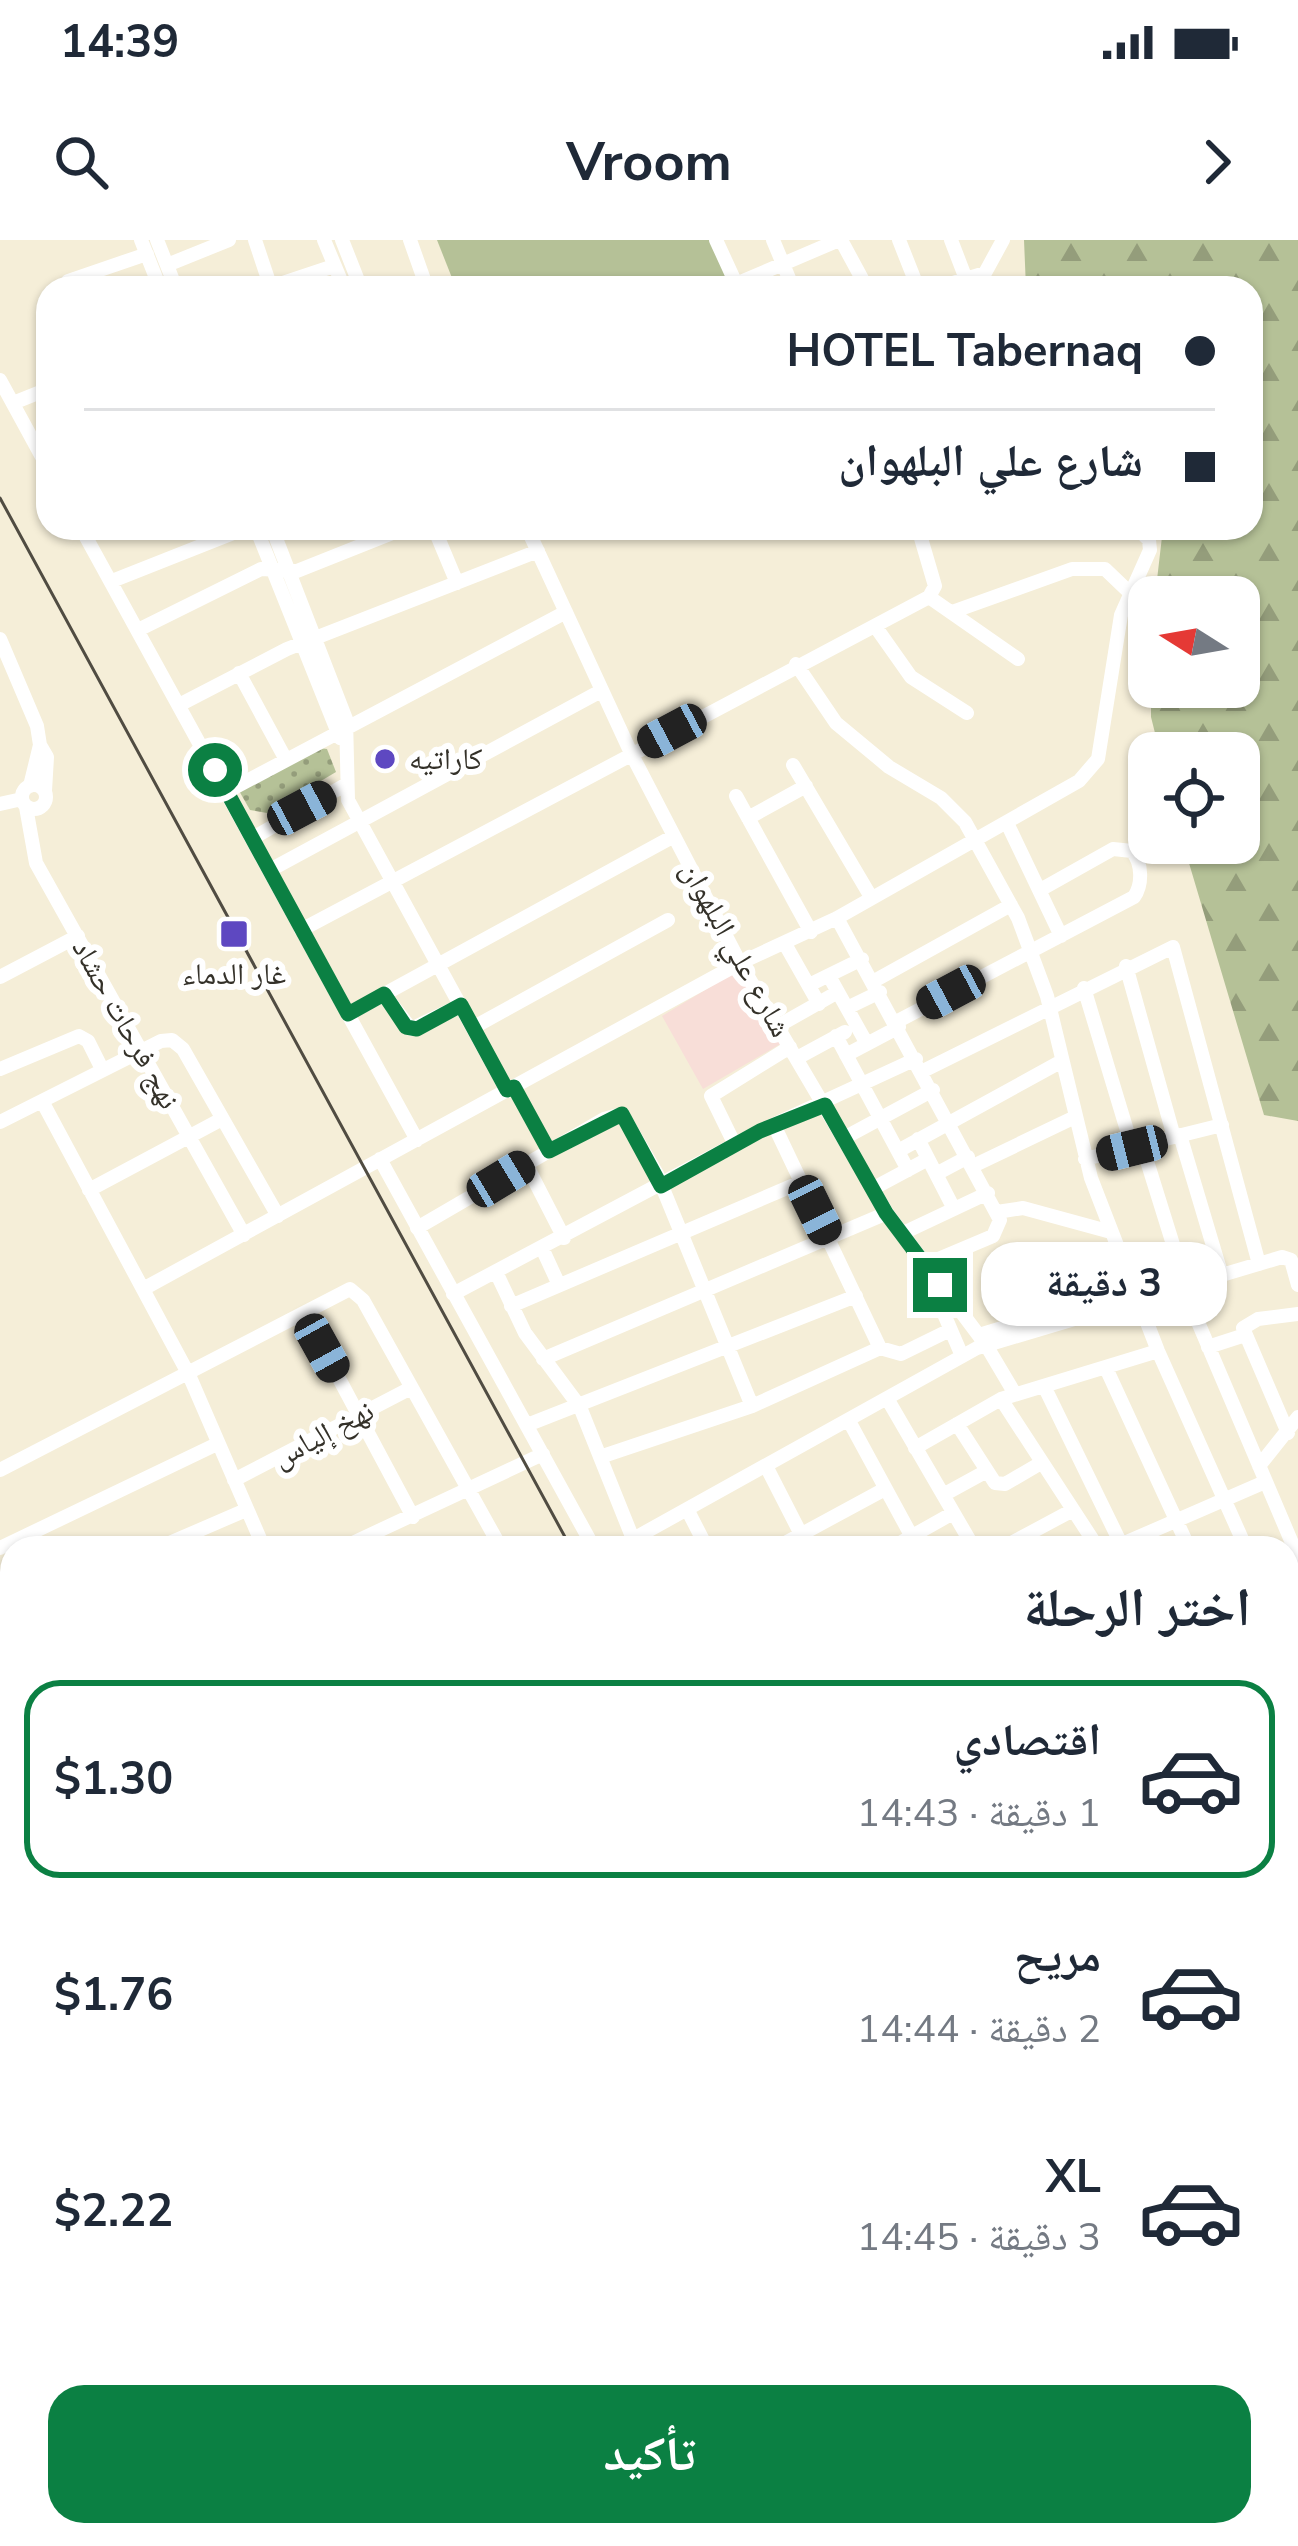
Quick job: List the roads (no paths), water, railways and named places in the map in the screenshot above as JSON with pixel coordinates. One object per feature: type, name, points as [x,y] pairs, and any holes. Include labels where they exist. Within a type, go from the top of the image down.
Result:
[{"type":"street","points":[[157,240],[171,276]]},
{"type":"street","points":[[167,265],[229,240]]},
{"type":"street","points":[[255,240],[266,276]]},
{"type":"street","points":[[324,240],[339,276]]},
{"type":"street","points":[[342,240],[356,276]]},
{"type":"street","points":[[410,240],[424,276]]},
{"type":"street","points":[[716,240],[732,276]]},
{"type":"street","points":[[773,240],[788,276]]},
{"type":"street","points":[[757,276],[840,240],[860,276]]},
{"type":"street","points":[[898,240],[913,276]]},
{"type":"street","points":[[951,240],[965,276]]},
{"type":"street","points":[[973,276],[989,269],[1003,240]]},
{"type":"street","points":[[88,276],[144,247],[155,276]]},
{"type":"street","points":[[305,276],[334,266]]},
{"type":"street","points":[[0,380],[36,446]]},
{"type":"street","points":[[13,403],[36,394]]},
{"type":"street","points":[[88,540],[417,1140]]},
{"type":"street","points":[[112,581],[216,540]]},
{"type":"street","points":[[260,540],[308,640],[342,728],[345,784],[360,821],[461,1005],[549,1151]]},
{"type":"street","points":[[277,540],[308,640]]},
{"type":"street","points":[[138,630],[271,568],[290,573],[374,540]]},
{"type":"street","points":[[439,540],[457,583]]},
{"type":"street","name":"شارع علي البلهوان","points":[[534,540],[631,753],[740,963],[886,1213],[982,1340],[1041,1463],[1090,1536]]},
{"type":"street","points":[[301,930],[929,597],[935,586],[922,540]]},
{"type":"street","points":[[1135,576],[1151,544],[1148,540]]},
{"type":"street","points":[[179,705],[308,640],[538,551]]},
{"type":"street","points":[[143,1289],[740,963],[837,918],[1079,781],[1098,759],[1128,590],[1105,569],[1072,568],[952,612]]},
{"type":"street","points":[[929,597],[1018,659]]},
{"type":"street","points":[[228,791],[566,612]]},
{"type":"street","points":[[874,626],[911,677],[967,713]]},
{"type":"street","points":[[0,639],[40,745],[33,798],[0,804]]},
{"type":"street","points":[[796,664],[836,723],[889,766],[941,798],[976,840],[1011,905],[1050,1005],[1085,1160],[1158,1351],[1241,1536]]},
{"type":"street","points":[[239,673],[285,758]]},
{"type":"street","points":[[270,870],[602,691]]},
{"type":"street","points":[[794,765],[871,897]]},
{"type":"street","points":[[253,838],[345,784]]},
{"type":"street","points":[[748,818],[806,786]]},
{"type":"street","points":[[736,796],[811,932]]},
{"type":"street","name":"نهج فرحات حشاد","points":[[33,798],[38,831],[29,843],[244,1235]]},
{"type":"street","points":[[1007,823],[1061,936]]},
{"type":"street","points":[[348,1014],[674,836]]},
{"type":"street","points":[[846,1054],[1134,897],[1139,884],[1137,858],[1132,851],[1113,849],[1040,890]]},
{"type":"street","points":[[848,1008],[1011,905]]},
{"type":"street","points":[[837,918],[997,1212],[1000,1228],[993,1236],[924,1269],[962,1356]]},
{"type":"street","points":[[474,1027],[668,920]]},
{"type":"street","points":[[0,977],[78,936]]},
{"type":"street","points":[[785,944],[819,1004]]},
{"type":"street","points":[[453,1294],[774,1125],[920,1065],[1164,948],[1175,949],[1259,1264]]},
{"type":"street","points":[[809,985],[862,959]]},
{"type":"street","points":[[1126,966],[1222,1276]]},
{"type":"street","points":[[829,976],[866,1044]]},
{"type":"street","points":[[1084,988],[1185,1287],[1289,1536]]},
{"type":"street","points":[[778,1025],[838,992]]},
{"type":"street","points":[[384,994],[411,1029],[461,1005]]},
{"type":"street","points":[[735,1145],[711,1096],[857,1026]]},
{"type":"street","points":[[0,1069],[79,1036],[88,1041],[102,1069]]},
{"type":"street","points":[[836,1036],[908,1170]]},
{"type":"street","points":[[0,1122],[161,1040],[176,1042],[278,1216]]},
{"type":"street","points":[[898,1151],[1062,1061]]},
{"type":"street","points":[[844,1138],[933,1090]]},
{"type":"street","points":[[42,1101],[189,1375],[258,1536]]},
{"type":"street","points":[[417,1228],[622,1114],[661,1186],[707,1289],[752,1406]]},
{"type":"street","points":[[937,1174],[1072,1118]]},
{"type":"street","points":[[89,1190],[222,1119]]},
{"type":"street","points":[[774,1125],[880,1348]]},
{"type":"street","points":[[1085,1160],[1222,1125]]},
{"type":"street","points":[[918,1139],[954,1209]]},
{"type":"street","points":[[872,1189],[928,1159]]},
{"type":"street","points":[[380,1160],[587,1536]]},
{"type":"street","points":[[526,1164],[564,1238]]},
{"type":"street","points":[[511,1306],[801,1182]]},
{"type":"street","points":[[901,1234],[988,1193]]},
{"type":"street","points":[[997,1212],[1023,1208],[1112,1232]]},
{"type":"street","points":[[543,1359],[886,1213]]},
{"type":"street","points":[[542,1248],[559,1285]]},
{"type":"street","points":[[638,1536],[887,1400],[982,1340],[1135,1294],[1185,1287],[1288,1257],[1298,1286]]},
{"type":"street","points":[[496,1272],[543,1359],[580,1407],[632,1536]]},
{"type":"street","points":[[0,1469],[189,1375],[343,1289],[357,1292],[489,1536]]},
{"type":"street","points":[[527,1425],[856,1296]]},
{"type":"street","points":[[304,1313],[412,1517]]},
{"type":"street","points":[[1288,1433],[1245,1335],[1251,1321],[1298,1314]]},
{"type":"street","points":[[600,1457],[752,1406],[880,1348],[902,1354],[950,1330]]},
{"type":"street","points":[[1208,1347],[1245,1335]]},
{"type":"street","points":[[915,1448],[1008,1396],[1158,1351]]},
{"type":"street","points":[[1106,1368],[1184,1536]]},
{"type":"street","points":[[1044,1386],[1117,1536]]},
{"type":"street","name":"نهخ إلياس","points":[[233,1480],[411,1388]]},
{"type":"street","points":[[887,1400],[967,1536]]},
{"type":"street","points":[[1259,1466],[1298,1417]]},
{"type":"street","points":[[848,1421],[911,1536]]},
{"type":"street","points":[[957,1424],[995,1483],[1005,1484],[1041,1463]]},
{"type":"street","points":[[25,1536],[217,1444]]},
{"type":"street","points":[[379,1536],[543,1454]]},
{"type":"street","points":[[766,1466],[802,1536]]},
{"type":"street","points":[[943,1495],[985,1472]]},
{"type":"street","points":[[1144,1536],[1265,1482]]},
{"type":"street","points":[[814,1536],[885,1489]]},
{"type":"street","points":[[687,1509],[701,1536]]},
{"type":"street","points":[[186,1536],[246,1510]]},
{"type":"street","points":[[1024,1536],[1073,1510]]},
{"type":"street","points":[[914,1536],[953,1513]]},
{"type":"railway","points":[[0,498],[564,1536]]},
{"type":"place","name":"كاراتيه","points":[[385,759]]},
{"type":"place","name":"غار الدماء","points":[[234,934]]}]
